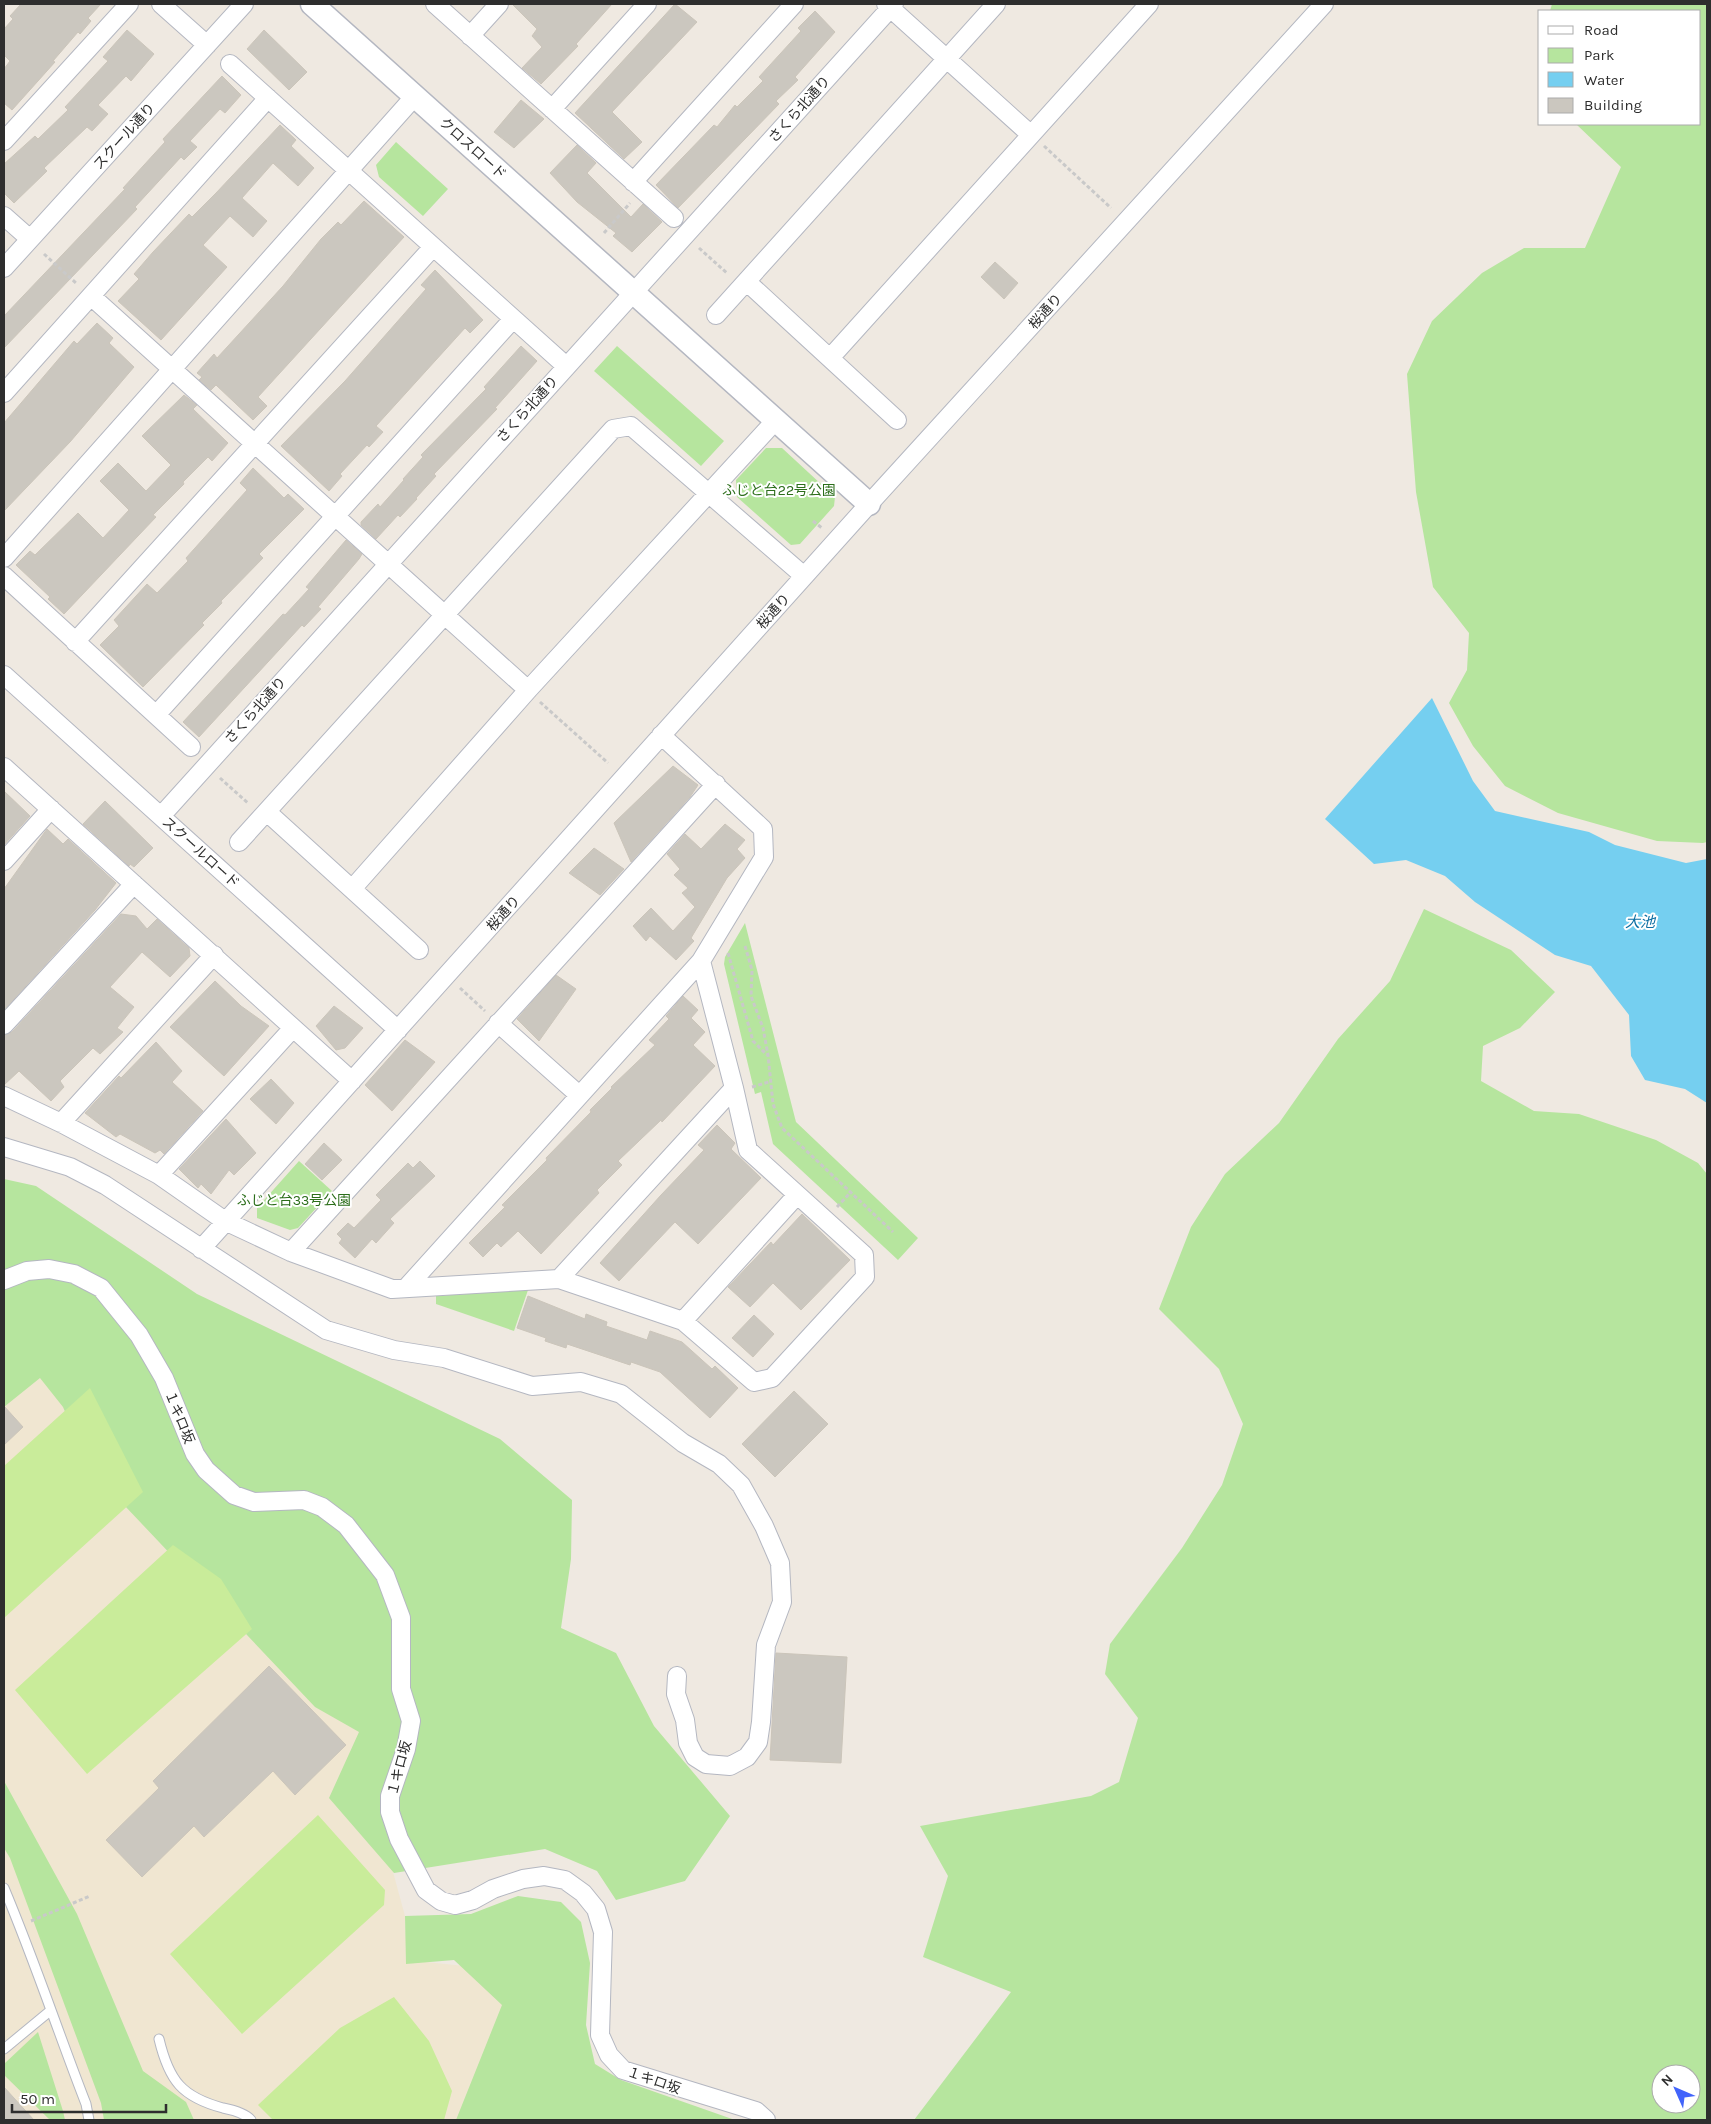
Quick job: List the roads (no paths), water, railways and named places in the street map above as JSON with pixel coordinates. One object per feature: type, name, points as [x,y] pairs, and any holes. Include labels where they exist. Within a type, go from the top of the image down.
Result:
[{"type":"street","points":[[4,141],[129,4]]},
{"type":"street","points":[[161,4],[207,45]]},
{"type":"street","name":"スクール通り","points":[[4,268],[244,4]]},
{"type":"street","name":"クロスロード","points":[[312,4],[869,504]]},
{"type":"street","points":[[435,4],[674,218]]},
{"type":"street","points":[[470,36],[499,4]]},
{"type":"street","points":[[552,109],[647,4]]},
{"type":"street","points":[[638,186],[794,4]]},
{"type":"street","points":[[716,315],[996,4]]},
{"type":"street","points":[[830,358],[1149,4]]},
{"type":"street","name":"桜通り","points":[[201,1250],[804,576],[1324,4]]},
{"type":"street","points":[[890,5],[1030,134]]},
{"type":"street","name":"さくら北通り","points":[[161,816],[890,5]]},
{"type":"street","points":[[230,64],[566,366]]},
{"type":"street","points":[[4,558],[350,172],[415,96]]},
{"type":"street","points":[[4,393],[268,98]]},
{"type":"street","points":[[4,216],[30,239]]},
{"type":"street","points":[[76,642],[433,246]]},
{"type":"street","points":[[744,284],[898,420]]},
{"type":"street","points":[[91,296],[528,690]]},
{"type":"street","points":[[156,715],[513,319]]},
{"type":"street","points":[[352,889],[528,690],[776,420]]},
{"type":"street","points":[[239,842],[260,810],[445,615],[613,428],[631,426],[804,576]]},
{"type":"street","points":[[4,576],[191,747]]},
{"type":"street","name":"スクールロード","points":[[4,675],[398,1030]]},
{"type":"street","points":[[406,1288],[700,961],[764,857],[763,829],[662,735]]},
{"type":"street","points":[[4,767],[352,1080]]},
{"type":"street","points":[[290,1252],[716,784]]},
{"type":"street","points":[[4,861],[51,809]]},
{"type":"street","points":[[260,810],[352,889],[419,950]]},
{"type":"street","points":[[4,1025],[134,884]]},
{"type":"street","points":[[61,1123],[214,955]]},
{"type":"street","points":[[4,1096],[61,1123],[159,1175],[225,1221],[290,1252],[392,1289],[559,1279],[683,1321],[754,1382],[772,1378],[865,1277],[864,1255],[748,1150],[742,1088],[700,961]]},
{"type":"street","points":[[498,1023],[578,1095]]},
{"type":"street","points":[[159,1175],[293,1028]]},
{"type":"street","points":[[559,1279],[742,1088]]},
{"type":"street","points":[[4,1147],[70,1166],[105,1185],[201,1250],[326,1330],[394,1350],[444,1358],[532,1386],[580,1382],[621,1394],[683,1443],[719,1464],[741,1485],[764,1526],[780,1563],[782,1602],[766,1645],[758,1742],[747,1757],[730,1766],[706,1764],[695,1757],[688,1743],[685,1720],[676,1694],[677,1676]]},
{"type":"street","points":[[683,1321],[797,1195]]},
{"type":"street","name":"１キロ坂","points":[[4,1280],[27,1271],[49,1268],[74,1274],[100,1288],[139,1335],[164,1378],[195,1454],[206,1470],[234,1495],[254,1502],[304,1500],[322,1507],[346,1525],[385,1575],[401,1618],[400,1690],[411,1722],[406,1749],[390,1796],[390,1812],[399,1840],[426,1890],[441,1901],[455,1905],[473,1900],[493,1889],[523,1879],[544,1876],[565,1880],[583,1894],[596,1909],[603,1932],[600,2035],[609,2055],[623,2070],[756,2111],[766,2120]]},
{"type":"lane","points":[[4,1888],[27,1942],[50,2011],[86,2104],[89,2120]]},
{"type":"lane","points":[[4,2049],[50,2011]]},
{"type":"lane","points":[[159,2040],[165,2064],[182,2090],[199,2100],[237,2111],[251,2120]]},
{"type":"water","name":"大池","points":[[1432,698],[1473,781],[1495,811],[1589,832],[1615,845],[1686,863],[1707,859],[1707,1103],[1685,1089],[1645,1080],[1631,1056],[1629,1015],[1591,966],[1555,955],[1475,902],[1445,876],[1406,860],[1374,864],[1325,819]]},
{"type":"park label","name":"ふじと台22号公園","points":[[779,490]]},
{"type":"park label","name":"ふじと台33号公園","points":[[294,1200]]}]
